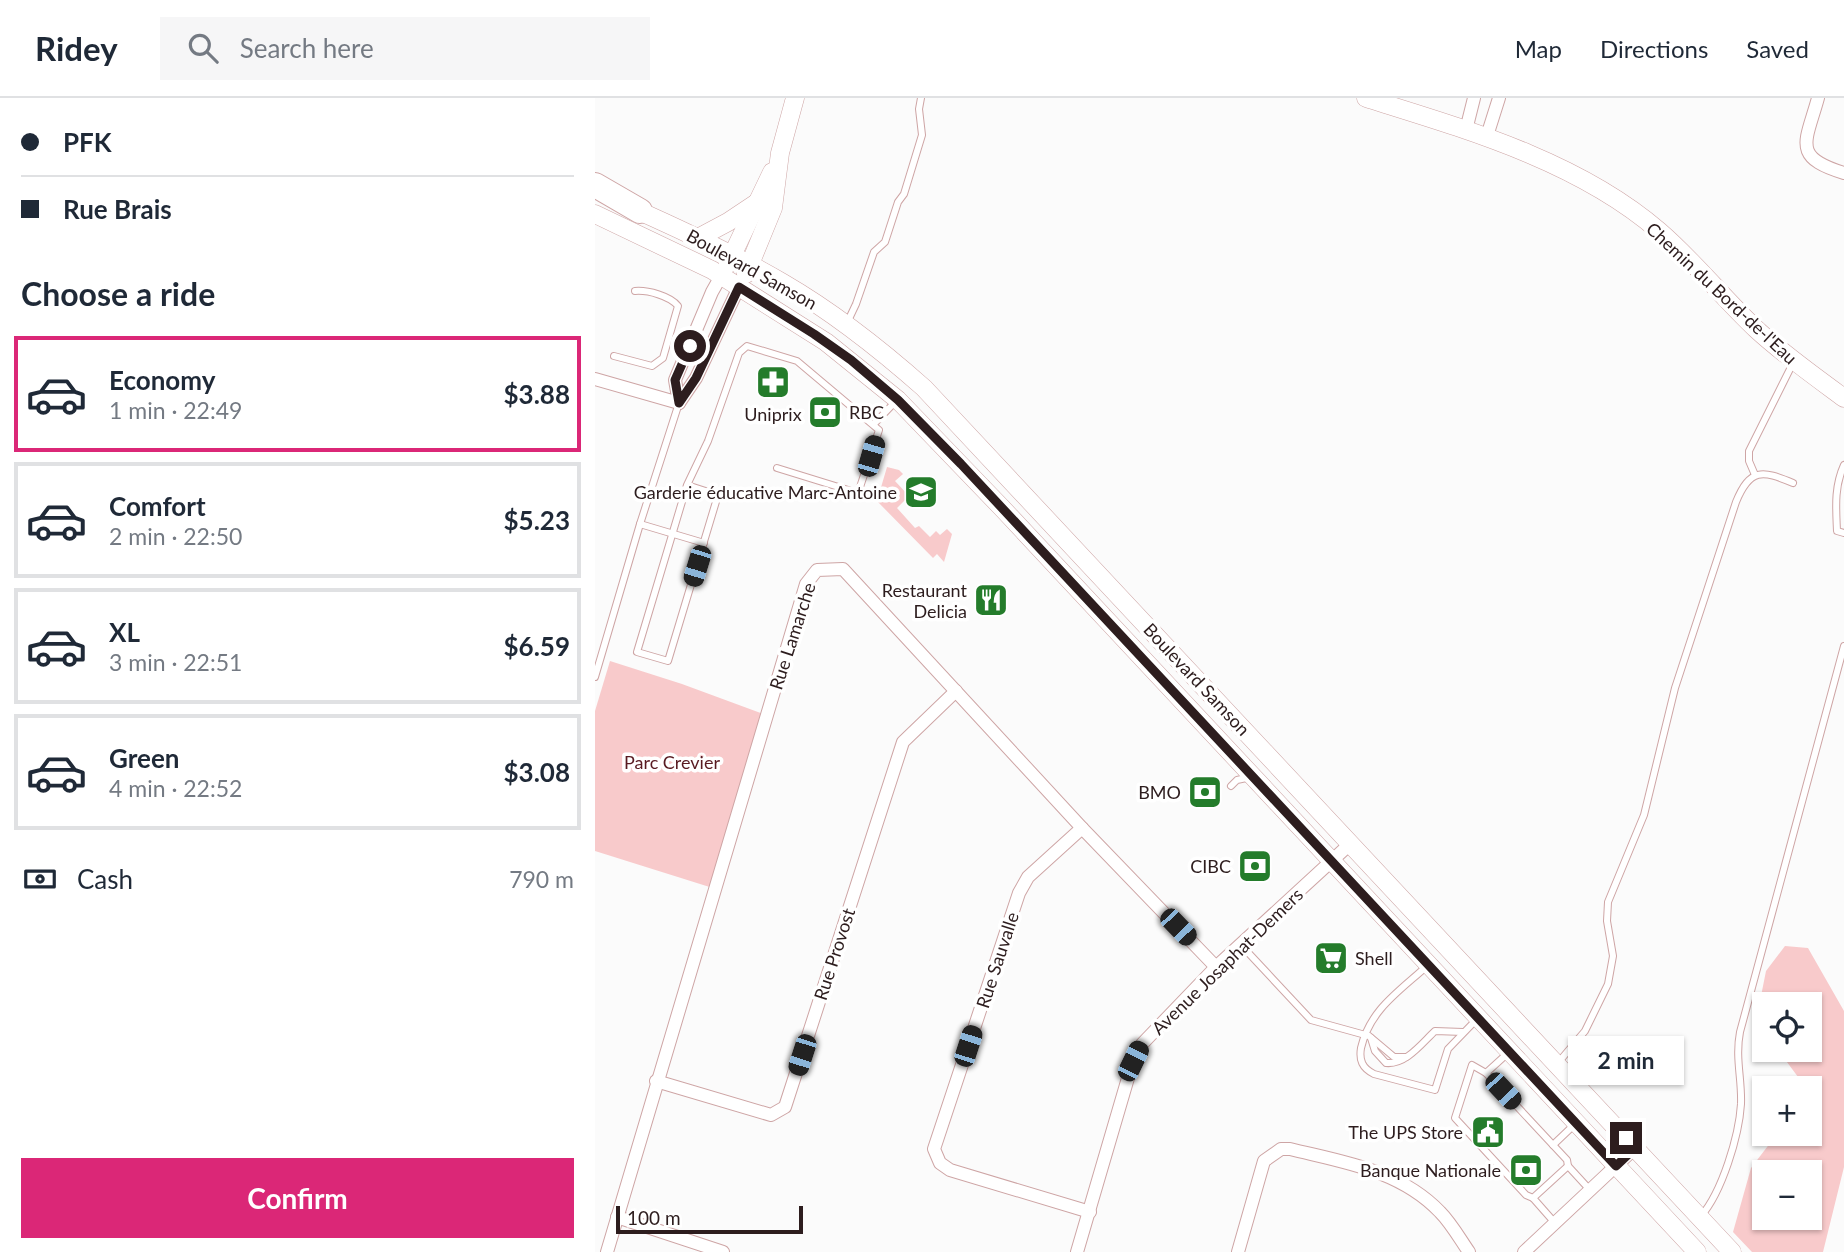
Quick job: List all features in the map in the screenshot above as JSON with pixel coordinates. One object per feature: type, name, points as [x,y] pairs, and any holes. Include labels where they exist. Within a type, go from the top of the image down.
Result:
[{"type":"highway","points":[[595,185],[640,211]]},
{"type":"street","points":[[679,403],[696,378],[750,265],[773,208],[781,153],[795,98]]},
{"type":"street","name":"Chemin du Bord-de-l'Eau","points":[[1366,98],[1486,136],[1582,180],[1659,231],[1757,330],[1844,398]]},
{"type":"street","points":[[1466,130],[1474,98]]},
{"type":"street","points":[[1486,136],[1499,98]]},
{"type":"street","points":[[1818,98],[1806,142],[1809,158],[1821,166],[1844,173]]},
{"type":"street","points":[[679,403],[675,380],[712,292],[733,256],[781,153]]},
{"type":"street","name":"Boulevard Samson","points":[[595,191],[698,238],[804,296],[910,375],[941,404],[1732,1252]]},
{"type":"street","points":[[698,238],[759,202]]},
{"type":"street","name":"Boulevard Samson","points":[[595,214],[722,276],[826,342],[898,400],[961,464],[1697,1252]]},
{"type":"street","points":[[595,379],[679,403]]},
{"type":"street","name":"Rue Lamarche","points":[[607,1252],[806,584],[817,570],[843,569],[1082,828],[1216,967]]},
{"type":"street","name":"Rue Provost","points":[[656,1081],[771,1115],[785,1107],[903,742],[956,691]]},
{"type":"street","name":"Rue Sauvalle","points":[[1082,828],[1028,877],[1019,893],[934,1149],[940,1163],[950,1170],[1090,1212]]},
{"type":"street","name":"Avenue Josaphat-Demers","points":[[1077,1252],[1133,1061],[1142,1044],[1216,967],[1350,844]]},
{"type":"street","points":[[1524,1252],[1635,1148]]},
{"type":"street","points":[[1238,1252],[1264,1161],[1281,1149],[1376,1170],[1415,1190],[1441,1212],[1469,1252]]},
{"type":"street","points":[[617,1217],[723,1252]]},
{"type":"lane","points":[[846,325],[874,252],[885,242],[898,202],[904,194],[922,135],[919,108],[921,98]]},
{"type":"lane","points":[[614,356],[652,366],[663,358],[678,306],[672,300],[642,290],[635,291]]},
{"type":"lane","points":[[687,485],[718,495],[668,662],[637,652],[687,485],[708,441],[739,353],[747,346],[797,361],[879,430],[859,493],[777,468]]},
{"type":"lane","points":[[1755,475],[1749,461],[1749,451],[1794,361]]},
{"type":"lane","points":[[874,424],[898,400]]},
{"type":"lane","points":[[595,677],[679,403]]},
{"type":"lane","points":[[1844,465],[1837,486],[1836,506],[1837,531],[1844,533]]},
{"type":"lane","points":[[1556,1064],[1585,1031],[1608,985],[1613,956],[1607,921],[1608,902],[1644,816],[1675,688],[1732,514],[1743,488],[1755,475],[1769,473],[1793,483]]},
{"type":"lane","points":[[640,524],[704,543]]},
{"type":"lane","points":[[1699,1217],[1718,1192],[1737,1130],[1741,1106],[1736,1058],[1739,1032],[1844,646]]},
{"type":"lane","points":[[1231,786],[1237,780],[1253,776]]},
{"type":"lane","points":[[1241,945],[1311,1020],[1371,1038],[1374,1051],[1386,1063],[1393,1064],[1406,1057],[1435,1031],[1463,1032]]},
{"type":"lane","points":[[1428,965],[1376,1013],[1364,1035],[1360,1055],[1367,1071],[1435,1090],[1448,1049],[1478,1018]]},
{"type":"lane","points":[[1486,1073],[1510,1051]]},
{"type":"lane","points":[[1555,1223],[1455,1118],[1472,1065],[1486,1073],[1567,1160],[1568,1166],[1590,1190]]},
{"type":"lane","points":[[1553,1145],[1576,1123]]},
{"type":"lane","points":[[1533,1198],[1568,1166]]},
{"type":"green space","points":[[887,467],[903,474],[895,481],[909,496],[897,508],[915,528],[919,526],[930,537],[936,531],[940,535],[947,529],[952,534],[944,562],[937,554],[933,558],[877,501]]},
{"type":"green space","name":"Parc Crevier","points":[[610,661],[766,715],[716,889],[595,851],[595,711]]},
{"type":"green space","points":[[1785,946],[1808,948],[1844,1011],[1844,1167],[1823,1252],[1752,1252],[1733,1232],[1752,1167],[1752,1230],[1822,1230],[1822,1160],[1757,1160],[1768,1146],[1822,1146],[1822,1076],[1797,1076],[1787,1062],[1822,1062],[1822,992],[1762,992],[1766,971]]},
{"type":"place","name":"Uniprix","points":[[773,382]]},
{"type":"place","name":"RBC","points":[[825,412]]},
{"type":"place","name":"Garderie éducative Marc-Antoine","points":[[921,492]]},
{"type":"place","name":"Restaurant Delicia","points":[[991,600]]},
{"type":"place","name":"BMO","points":[[1205,792]]},
{"type":"place","name":"CIBC","points":[[1255,866]]},
{"type":"place","name":"Shell","points":[[1331,958]]},
{"type":"place","name":"The UPS Store","points":[[1488,1132]]},
{"type":"place","name":"Banque Nationale","points":[[1526,1170]]},
{"type":"route","points":[[690,346],[675,380],[679,403],[696,378],[739,287],[826,342],[883,387],[961,464],[1616,1166],[1635,1148],[1626,1138]]}]
